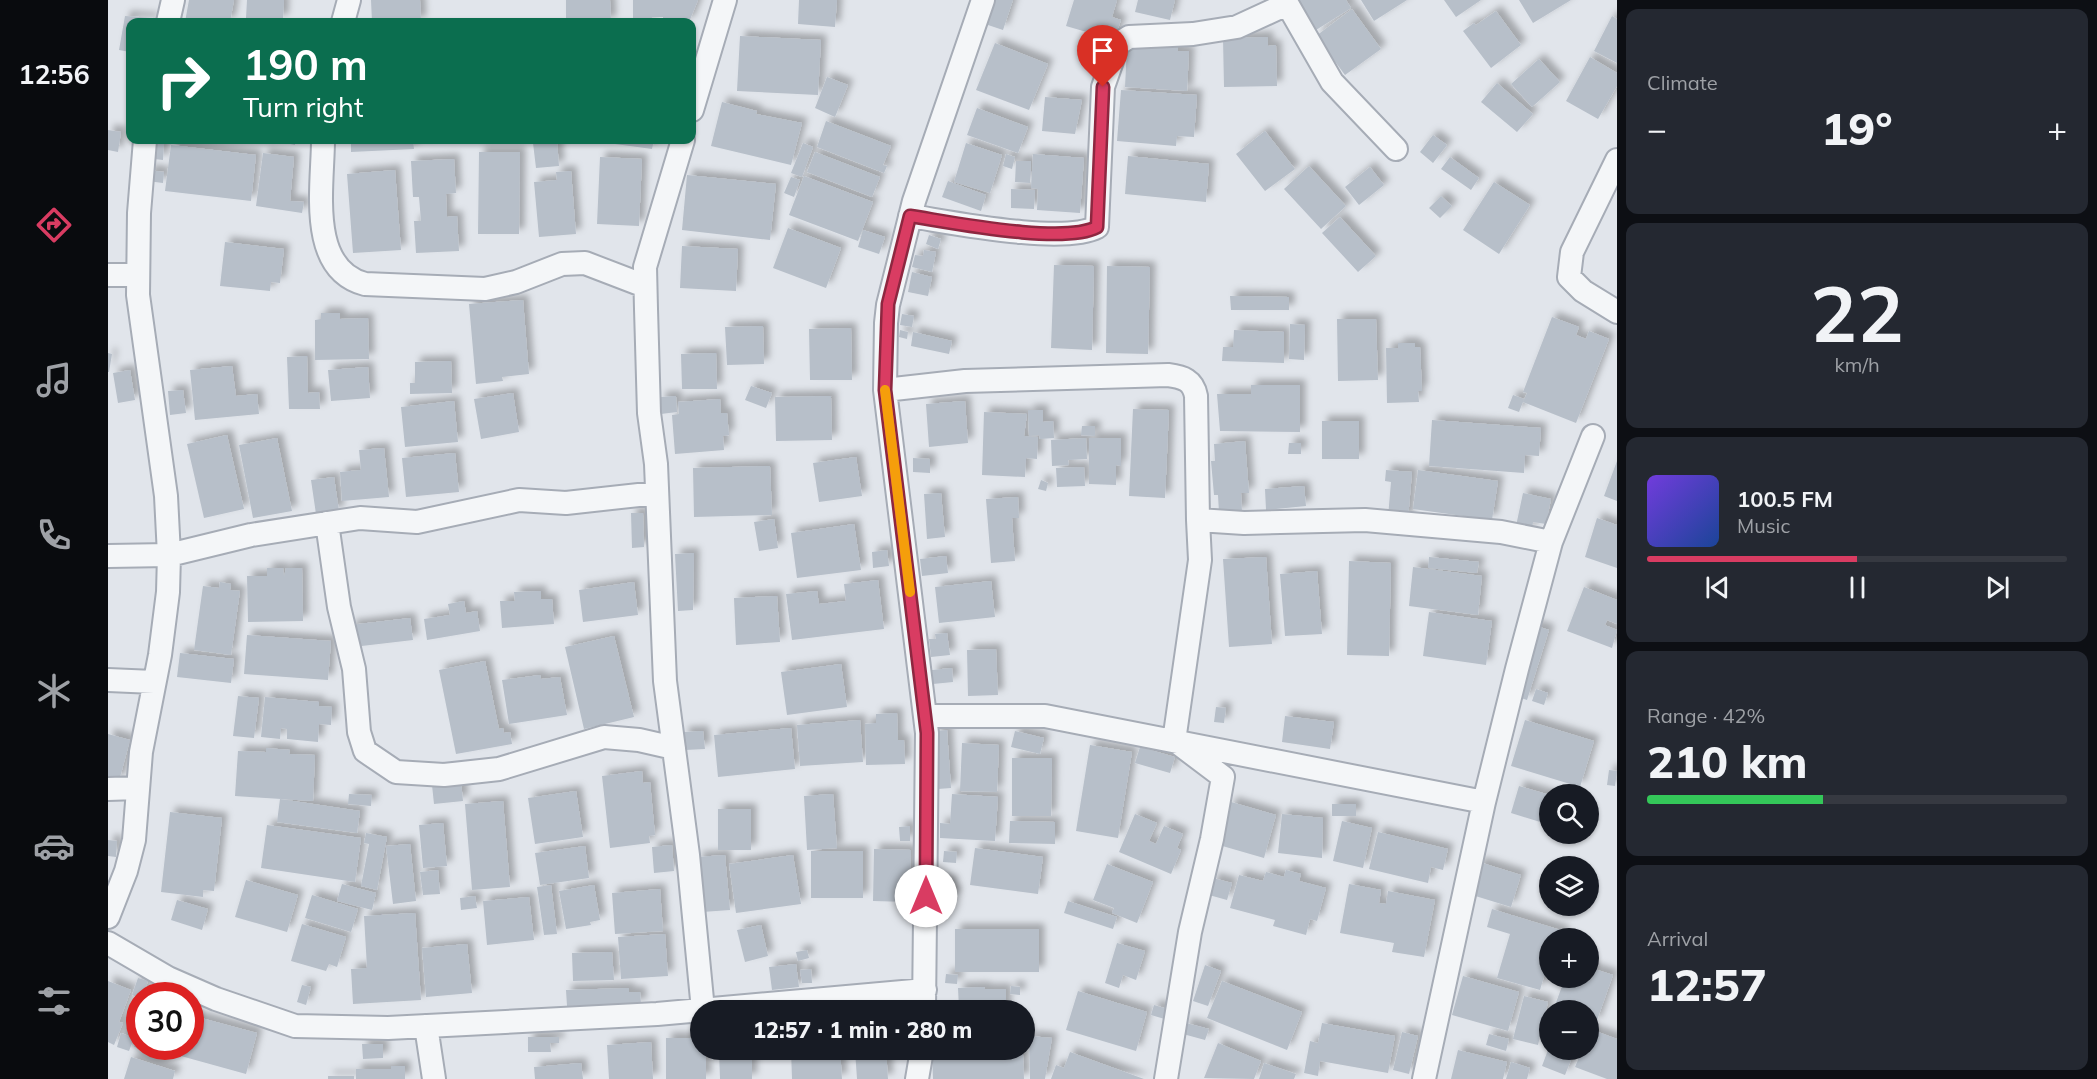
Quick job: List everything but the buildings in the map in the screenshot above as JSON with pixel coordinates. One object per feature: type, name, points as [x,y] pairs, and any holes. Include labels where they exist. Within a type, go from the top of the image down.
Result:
[{"type":"street","points":[[169,18],[173,0]]},
{"type":"street","points":[[345,18],[350,0]]},
{"type":"street","points":[[696,97],[725,0]]},
{"type":"street","points":[[925,1000],[925,716],[885,390],[888,304],[910,216],[982,0]]},
{"type":"street","points":[[910,216],[1042,233],[1087,232],[1097,227],[1103,87],[1118,44],[1129,38],[1193,34],[1237,27],[1286,2],[1332,82],[1396,149]]},
{"type":"street","points":[[108,917],[126,871],[134,840],[145,724],[168,592],[166,496],[138,295],[139,213],[145,144]]},
{"type":"street","points":[[323,144],[324,236],[330,258],[350,280],[365,284],[485,289],[516,282],[562,264],[585,263],[645,286]]},
{"type":"street","points":[[682,144],[645,267],[645,286],[649,413],[657,493],[665,681],[688,855],[702,1000]]},
{"type":"street","points":[[1617,160],[1572,252],[1569,277],[1583,291],[1617,312]]},
{"type":"street","points":[[108,275],[138,275]]},
{"type":"street","points":[[885,390],[965,381],[1168,375],[1182,377],[1190,382],[1196,396],[1200,560],[1174,741]]},
{"type":"street","points":[[1424,1079],[1484,802],[1555,533],[1593,436]]},
{"type":"street","points":[[108,556],[169,555],[251,535],[360,518],[417,522],[519,500],[566,503],[657,493]]},
{"type":"street","points":[[1198,520],[1244,523],[1365,520],[1524,536],[1555,533]]},
{"type":"street","points":[[327,523],[339,607],[354,669],[358,732],[365,751],[396,772],[444,775],[499,769],[604,738],[639,740],[674,748]]},
{"type":"street","points":[[108,680],[154,682]]},
{"type":"street","points":[[925,716],[1045,716],[1484,802]]},
{"type":"street","points":[[1166,1079],[1190,932],[1212,839],[1223,777],[1174,741]]},
{"type":"street","points":[[108,789],[138,788]]},
{"type":"street","points":[[108,943],[168,978],[206,995],[295,1026],[426,1026],[690,1011]]},
{"type":"street","points":[[426,1026],[434,1079]]},
{"type":"street","points":[[917,1079],[920,1060]]},
{"type":"slow traffic","points":[[885,390],[910,592]]},
{"type":"route","points":[[926,896],[927,733],[885,390],[888,304],[910,216],[1042,233],[1087,232],[1097,227],[1103,87]]}]
